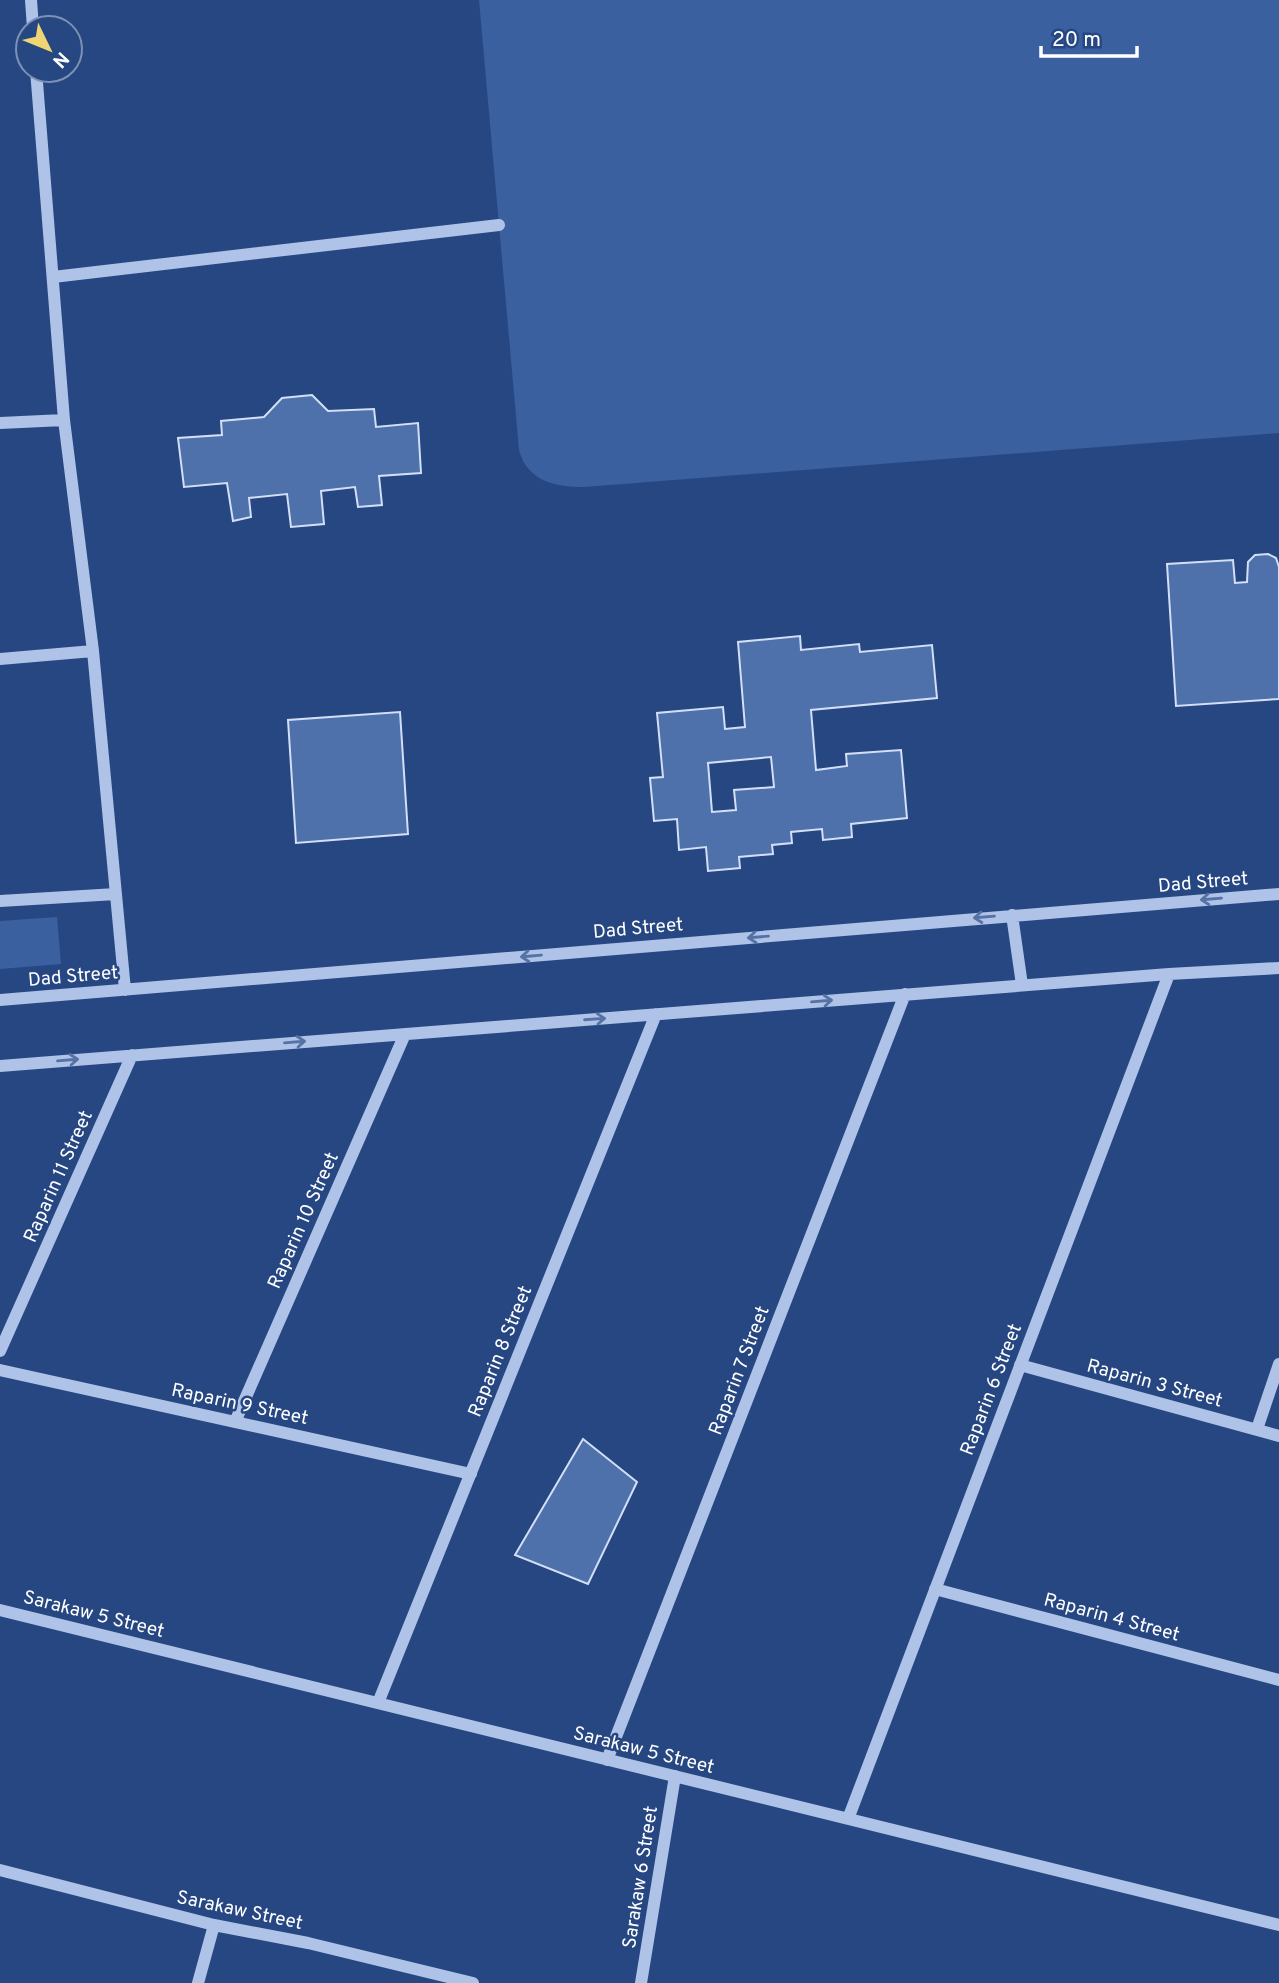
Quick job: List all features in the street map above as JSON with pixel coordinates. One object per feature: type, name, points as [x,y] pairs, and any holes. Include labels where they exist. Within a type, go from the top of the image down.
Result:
[{"type":"street","points":[[37,84],[64,420],[93,651],[125,990]]},
{"type":"street","points":[[53,277],[499,225]]},
{"type":"street","points":[[0,423],[64,420]]},
{"type":"street","points":[[0,659],[93,651]]},
{"type":"street","points":[[0,901],[116,894]]},
{"type":"street","name":"Dad Street","points":[[0,1000],[1279,894]]},
{"type":"street","points":[[1012,915],[1022,985]]},
{"type":"street","points":[[0,1066],[1022,985],[1279,968]]},
{"type":"street","name":"Raparin 6 Street","points":[[848,1819],[1169,974]]},
{"type":"street","name":"Raparin 7 Street","points":[[607,1760],[905,994]]},
{"type":"street","name":"Raparin 8 Street","points":[[378,1703],[656,1014]]},
{"type":"street","name":"Raparin 10 Street","points":[[235,1422],[405,1034]]},
{"type":"street","name":"Raparin 11 Street","points":[[0,1350],[132,1055]]},
{"type":"street","points":[[1256,1430],[1279,1364]]},
{"type":"street","name":"Raparin 3 Street","points":[[1020,1365],[1279,1436]]},
{"type":"street","name":"Raparin 9 Street","points":[[0,1370],[471,1474]]},
{"type":"street","name":"Raparin 4 Street","points":[[935,1590],[1279,1680]]},
{"type":"street","name":"Sarakaw 5 Street","points":[[0,1610],[1279,1926]]},
{"type":"street","name":"Sarakaw 6 Street","points":[[641,1983],[675,1776]]},
{"type":"street","name":"Sarakaw Street","points":[[0,1870],[214,1925],[308,1943],[473,1983]]},
{"type":"street","points":[[198,1983],[214,1925]]},
{"type":"shaded area","points":[[479,0],[1279,0],[1279,433],[584,487],[563,486],[544,480],[528,469],[519,450]]},
{"type":"shaded area","points":[[57,917],[61,964],[0,969],[0,921]]},
{"type":"building","points":[[312,395],[328,411],[374,409],[376,427],[418,423],[421,473],[379,476],[382,505],[358,507],[355,487],[321,491],[324,524],[291,527],[287,494],[249,498],[251,517],[233,521],[227,483],[184,487],[178,438],[222,435],[221,421],[264,417],[282,398]]},
{"type":"building","points":[[1268,554],[1276,558],[1279,567],[1279,699],[1176,706],[1167,564],[1233,560],[1235,583],[1247,582],[1248,562],[1255,555]]},
{"type":"building","points":[[800,636],[801,650],[859,644],[860,652],[932,645],[937,698],[811,710],[816,770],[847,766],[846,754],[901,750],[907,818],[851,824],[852,837],[823,840],[822,829],[791,832],[792,843],[772,845],[773,854],[739,857],[740,868],[708,871],[706,847],[679,850],[677,819],[654,821],[650,778],[663,777],[657,713],[723,707],[725,729],[745,727],[738,642]],"holes":[[[771,757],[774,787],[734,790],[736,810],[712,812],[708,763]]]},
{"type":"building","points":[[400,712],[408,834],[296,843],[288,720]]},
{"type":"building","points":[[583,1439],[637,1482],[588,1584],[515,1555]]}]
